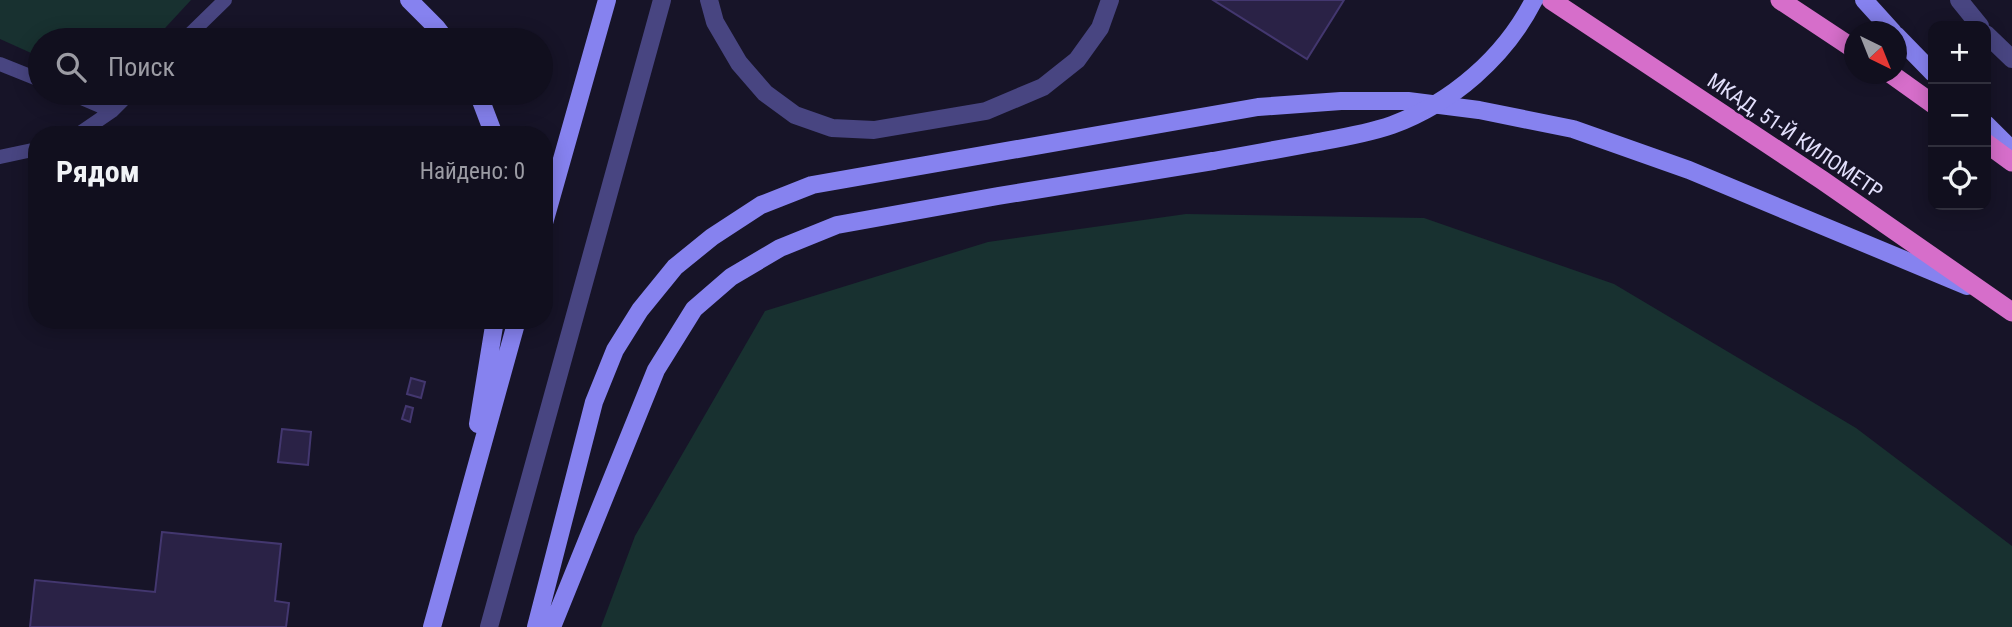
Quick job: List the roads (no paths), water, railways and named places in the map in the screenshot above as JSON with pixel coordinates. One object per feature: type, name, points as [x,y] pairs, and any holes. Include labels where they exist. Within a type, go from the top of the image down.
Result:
[{"type":"highway","name":"МКАД, 51-Й КИЛОМЕТР","points":[[1551,0],[1822,180],[2012,312]]},
{"type":"highway","points":[[1780,0],[1844,42]]},
{"type":"highway","points":[[1905,84],[1928,100]]},
{"type":"highway","points":[[1991,147],[2012,162]]},
{"type":"main road","points":[[409,0],[437,28]]},
{"type":"main road","points":[[553,191],[607,0]]},
{"type":"main road","points":[[552,627],[656,370],[694,309],[731,277],[780,248],[837,225],[998,195],[1213,161],[1358,134],[1393,124],[1425,110],[1455,91],[1483,68],[1507,42],[1534,0]]},
{"type":"main road","points":[[1864,0],[1884,21]]},
{"type":"main road","points":[[1907,46],[1928,68]]},
{"type":"main road","points":[[536,627],[594,402],[615,349],[640,310],[676,267],[712,237],[761,205],[812,185],[1258,107],[1340,101],[1408,101],[1479,110],[1573,129],[1689,170],[1987,294]]},
{"type":"main road","points":[[483,105],[491,126]]},
{"type":"main road","points":[[1991,129],[2012,150]]},
{"type":"main road","points":[[464,508],[494,329]]},
{"type":"main road","points":[[432,627],[514,329]]},
{"type":"street","points":[[489,627],[662,0]]},
{"type":"street","points":[[709,0],[715,22],[739,63],[765,93],[795,114],[832,128],[874,130],[986,111],[1043,87],[1077,60],[1100,28],[1110,0]]},
{"type":"street","points":[[1959,0],[1976,21]]},
{"type":"street","points":[[1991,39],[2012,59]]},
{"type":"lane","points":[[196,28],[225,0]]},
{"type":"lane","points":[[0,64],[28,75]]},
{"type":"lane","points":[[98,105],[112,111]]},
{"type":"lane","points":[[90,126],[118,105]]},
{"type":"lane","points":[[0,157],[28,151]]}]
